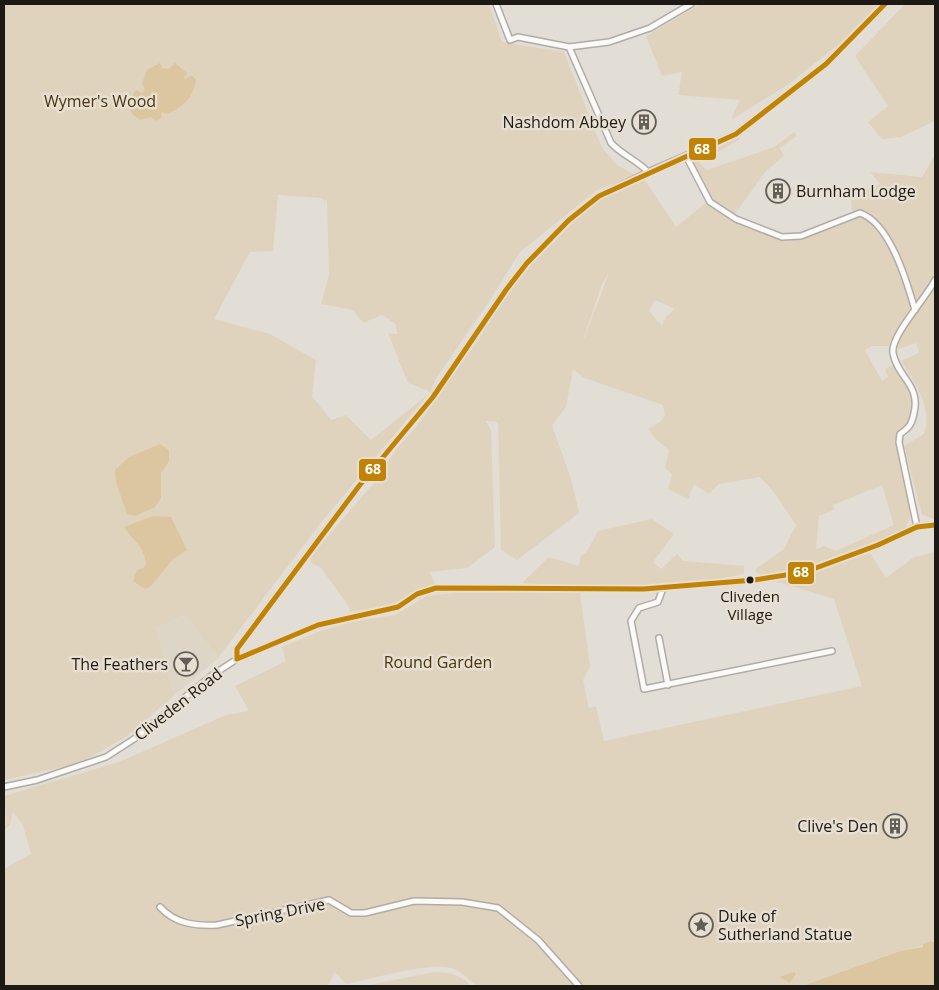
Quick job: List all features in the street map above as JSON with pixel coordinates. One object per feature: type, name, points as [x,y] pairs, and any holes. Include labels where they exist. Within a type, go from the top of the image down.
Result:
[{"type":"street","points":[[496,4],[510,40],[518,37],[569,46],[609,42],[650,28],[691,4]]},
{"type":"street","points":[[237,659],[237,649],[275,596],[360,486],[434,398],[506,290],[527,263],[584,206],[599,196],[648,172],[736,134],[826,64],[885,4]]},
{"type":"street","points":[[569,46],[611,143],[621,154],[641,164],[648,172]]},
{"type":"street","points":[[686,156],[710,202],[736,219],[782,237],[801,236],[860,213],[869,216],[886,235],[909,289],[915,310]]},
{"type":"street","points":[[917,527],[899,442],[900,434],[911,426],[915,410],[915,392],[897,364],[892,352],[896,339],[935,280]]},
{"type":"street","name":"Cliveden Road","points":[[4,787],[45,778],[106,757],[134,739],[211,676],[237,659],[318,625],[398,607],[417,594],[436,588],[663,588],[754,580],[805,572],[878,545],[917,527],[935,525]]},
{"type":"street","points":[[663,588],[658,602],[639,608],[633,614],[630,626],[644,689],[832,651]]},
{"type":"street","points":[[659,638],[668,685]]},
{"type":"street","name":"Spring Drive","points":[[160,907],[168,916],[186,923],[204,926],[218,925],[328,900],[351,913],[365,913],[414,901],[462,902],[498,908],[538,940],[579,986]]},
{"type":"shaded area","points":[[160,63],[162,68],[169,69],[175,63],[188,74],[184,76],[185,79],[192,76],[196,80],[194,87],[187,101],[174,111],[168,114],[161,112],[162,117],[156,121],[151,117],[140,120],[132,114],[127,103],[136,90],[142,93],[145,90],[142,83],[147,70]]},
{"type":"shaded area","points":[[160,444],[169,450],[169,461],[161,473],[161,498],[155,507],[135,516],[127,514],[115,476],[115,470],[129,457]]},
{"type":"shaded area","points":[[153,516],[171,517],[187,550],[173,559],[151,586],[145,589],[133,581],[137,570],[145,567],[144,555],[124,527]]},
{"type":"shaded area","points":[[185,615],[218,658],[175,695],[156,628]]},
{"type":"shaded area","points":[[931,941],[935,943],[935,986],[802,986],[900,951],[923,947],[923,944]]},
{"type":"shaded area","points":[[794,972],[796,974],[790,983],[779,977]]},
{"type":"green space","name":"Wymer's Wood","points":[[4,4],[489,4],[502,42],[564,52],[602,148],[617,165],[635,175],[597,190],[520,252],[488,303],[435,380],[430,392],[408,383],[388,333],[397,334],[396,324],[382,315],[363,323],[353,310],[321,304],[329,275],[327,201],[321,198],[278,195],[273,251],[250,252],[214,319],[270,334],[316,360],[312,396],[331,420],[346,415],[371,440],[428,394],[323,520],[218,658],[185,615],[156,628],[175,695],[126,737],[80,763],[4,780]]},
{"type":"green space","points":[[700,4],[890,4],[786,86],[731,120],[740,100],[678,95],[682,72],[662,76],[646,36]]},
{"type":"green space","points":[[905,4],[935,4],[935,121],[901,137],[882,139],[868,122],[888,106],[855,56]]},
{"type":"green space","points":[[794,132],[797,136],[780,148],[784,156],[765,172],[735,214],[714,201],[693,166],[694,158],[738,136],[740,139],[699,163],[707,170],[774,147]]},
{"type":"green space","points":[[935,155],[935,272],[916,303],[896,250],[874,215],[868,212],[852,211],[851,198],[880,184],[870,172],[922,177]]},
{"type":"green space","points":[[644,179],[676,227],[708,201],[708,205],[779,239],[792,241],[857,216],[867,217],[889,246],[911,306],[891,346],[872,346],[865,350],[882,381],[888,377],[885,369],[893,365],[907,386],[912,402],[911,417],[895,441],[910,498],[909,520],[904,530],[806,569],[760,575],[756,572],[756,569],[784,549],[796,525],[773,491],[760,477],[719,484],[709,494],[694,484],[688,499],[668,489],[672,474],[665,468],[669,450],[648,429],[660,422],[665,416],[663,405],[584,378],[573,369],[566,407],[552,425],[572,482],[579,513],[517,560],[501,550],[498,422],[486,421],[491,430],[495,547],[467,568],[430,572],[436,587],[424,590],[390,605],[350,612],[349,607],[321,568],[311,563],[310,557],[374,483],[397,448],[416,427],[478,340],[513,284],[533,259],[578,216],[601,198]],"holes":[[[609,273],[579,352],[602,284]],[[655,300],[675,309],[666,317],[662,326],[649,311]],[[882,485],[894,525],[836,551],[824,546],[816,549],[819,516],[834,510],[833,505]]]},
{"type":"green space","points":[[935,286],[935,519],[922,515],[904,446],[924,434],[926,424],[926,415],[921,396],[901,361],[919,353],[916,343],[895,350],[905,329]]},
{"type":"green space","points":[[652,519],[674,534],[653,562],[661,569],[677,554],[683,561],[744,566],[744,574],[657,592],[640,593],[522,583],[549,557],[579,566],[581,556],[586,553],[598,531]]},
{"type":"green space","name":"Round Garden","points":[[869,551],[886,578],[914,557],[935,552],[935,943],[900,951],[802,986],[476,986],[468,978],[451,968],[428,967],[346,984],[335,972],[328,986],[4,986],[4,869],[31,854],[23,825],[13,812],[10,825],[4,830],[6,823],[4,796],[119,762],[226,715],[249,711],[235,686],[286,661],[282,647],[318,632],[350,622],[395,615],[427,596],[454,593],[580,593],[590,666],[583,680],[589,708],[596,706],[604,741],[862,686],[834,599],[775,581],[808,575]]},
{"type":"green space","points":[[435,972],[455,975],[464,979],[471,986],[364,986]]},
{"type":"transit line","name":"68","points":[[237,659],[237,649],[359,486],[433,397],[506,290],[527,263],[569,220],[599,196],[736,134],[826,64],[885,4]]},
{"type":"transit line","name":"68","points":[[237,659],[318,625],[398,607],[417,594],[436,588],[644,589],[754,580],[805,572],[878,545],[917,527],[935,525]]},
{"type":"place","name":"Nashdom Abbey","points":[[644,122]]},
{"type":"place","name":"Burnham Lodge","points":[[778,191]]},
{"type":"place","name":"Cliveden Village","points":[[750,580]]},
{"type":"place","name":"The Feathers","points":[[186,664]]},
{"type":"place","name":"Clive's Den","points":[[895,826]]},
{"type":"place","name":"Duke of Sutherland Statue","points":[[701,925]]}]
